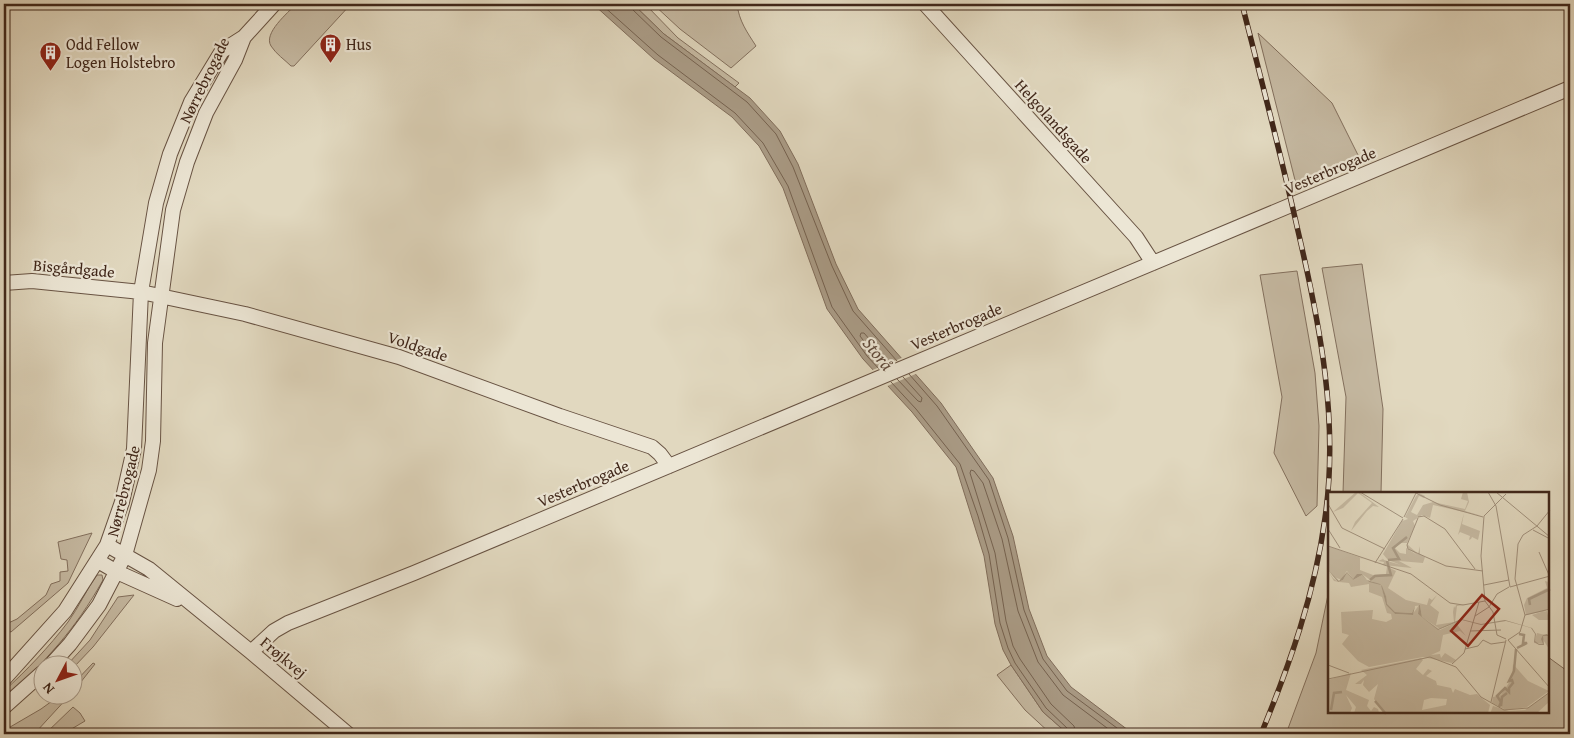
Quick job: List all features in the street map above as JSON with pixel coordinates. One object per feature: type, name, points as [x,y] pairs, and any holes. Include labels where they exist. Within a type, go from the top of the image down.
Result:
[{"type":"street","points":[[244,37],[274,4]]},
{"type":"street","name":"Helgolandsgade","points":[[925,4],[1136,237],[1153,263]]},
{"type":"street","name":"Nørrebrogade","points":[[4,679],[65,611],[107,545],[122,502],[134,449],[141,292],[156,203],[170,154],[191,102],[222,51],[244,37]]},
{"type":"street","name":"Nørrebrogade","points":[[59,656],[98,605],[125,555],[149,470],[153,441],[156,343],[173,210],[187,162],[206,113],[235,60],[244,37]]},
{"type":"street","name":"Vesterbrogade","points":[[251,652],[274,631],[288,623],[414,573],[1570,88]]},
{"type":"street","name":"Bisgårdgade","points":[[4,284],[32,281],[141,292]]},
{"type":"street","name":"Voldgade","points":[[141,292],[245,314],[399,356],[560,416],[652,447],[669,466]]},
{"type":"street","name":"Frøjkvej","points":[[107,545],[148,569],[251,652],[348,734]]},
{"type":"street","name":"Frøjkvej","points":[[98,561],[116,572],[196,607]]},
{"type":"street","points":[[4,707],[32,682]]},
{"type":"shaded area","points":[[296,4],[351,4],[294,66],[291,66],[275,52],[269,41],[273,29]]},
{"type":"shaded area","points":[[633,4],[645,4],[678,38],[739,83],[735,87],[664,34]]},
{"type":"shaded area","points":[[653,4],[737,4],[742,21],[756,46],[731,68],[680,29]]},
{"type":"shaded area","points":[[1258,33],[1332,103],[1362,163],[1297,188]]},
{"type":"shaded area","points":[[1362,264],[1383,409],[1381,492],[1343,492],[1346,397],[1322,268]]},
{"type":"shaded area","points":[[1297,271],[1315,373],[1319,426],[1317,506],[1306,516],[1274,453],[1282,397],[1260,275]]},
{"type":"shaded area","points":[[92,533],[68,583],[11,632],[4,630],[4,625],[17,619],[46,595],[51,584],[60,581],[60,572],[68,571],[67,560],[61,559],[58,542]]},
{"type":"shaded area","points":[[97,575],[102,575],[103,580],[70,630],[48,656],[40,656],[68,622]]},
{"type":"shaded area","points":[[134,595],[82,659],[82,656],[75,656],[90,640],[118,597]]},
{"type":"shaded area","points":[[1328,595],[1328,713],[1549,713],[1549,658],[1570,673],[1570,734],[1286,734],[1316,653]]},
{"type":"shaded area","points":[[93,663],[95,664],[82,681],[82,675]]},
{"type":"shaded area","points":[[32,664],[32,672],[4,699],[4,691]]},
{"type":"shaded area","points":[[1011,665],[1043,712],[1068,734],[1051,734],[1025,710],[997,675]]},
{"type":"shaded area","points":[[45,706],[60,706],[33,734],[7,734],[5,730]]},
{"type":"shaded area","points":[[73,707],[85,721],[63,734],[45,734]]},
{"type":"water","name":"Storå","points":[[593,4],[633,4],[664,34],[750,98],[780,131],[798,164],[836,264],[858,309],[941,403],[993,478],[1013,536],[1029,609],[1047,656],[1071,687],[1128,730],[1137,734],[1068,734],[1043,712],[1003,650],[995,624],[984,556],[956,467],[912,412],[863,359],[827,309],[783,188],[759,146],[732,117],[654,59]]},
{"type":"pier","points":[[904,357],[918,373],[885,387],[870,371]]},
{"type":"railway","points":[[1242,4],[1306,266],[1325,373],[1330,445],[1329,482],[1325,518],[1315,574],[1291,655],[1261,734]]},
{"type":"place","name":"Hus","points":[[330,63]]},
{"type":"place","name":"Odd Fellow Logen Holstebro","points":[[50,72]]}]
